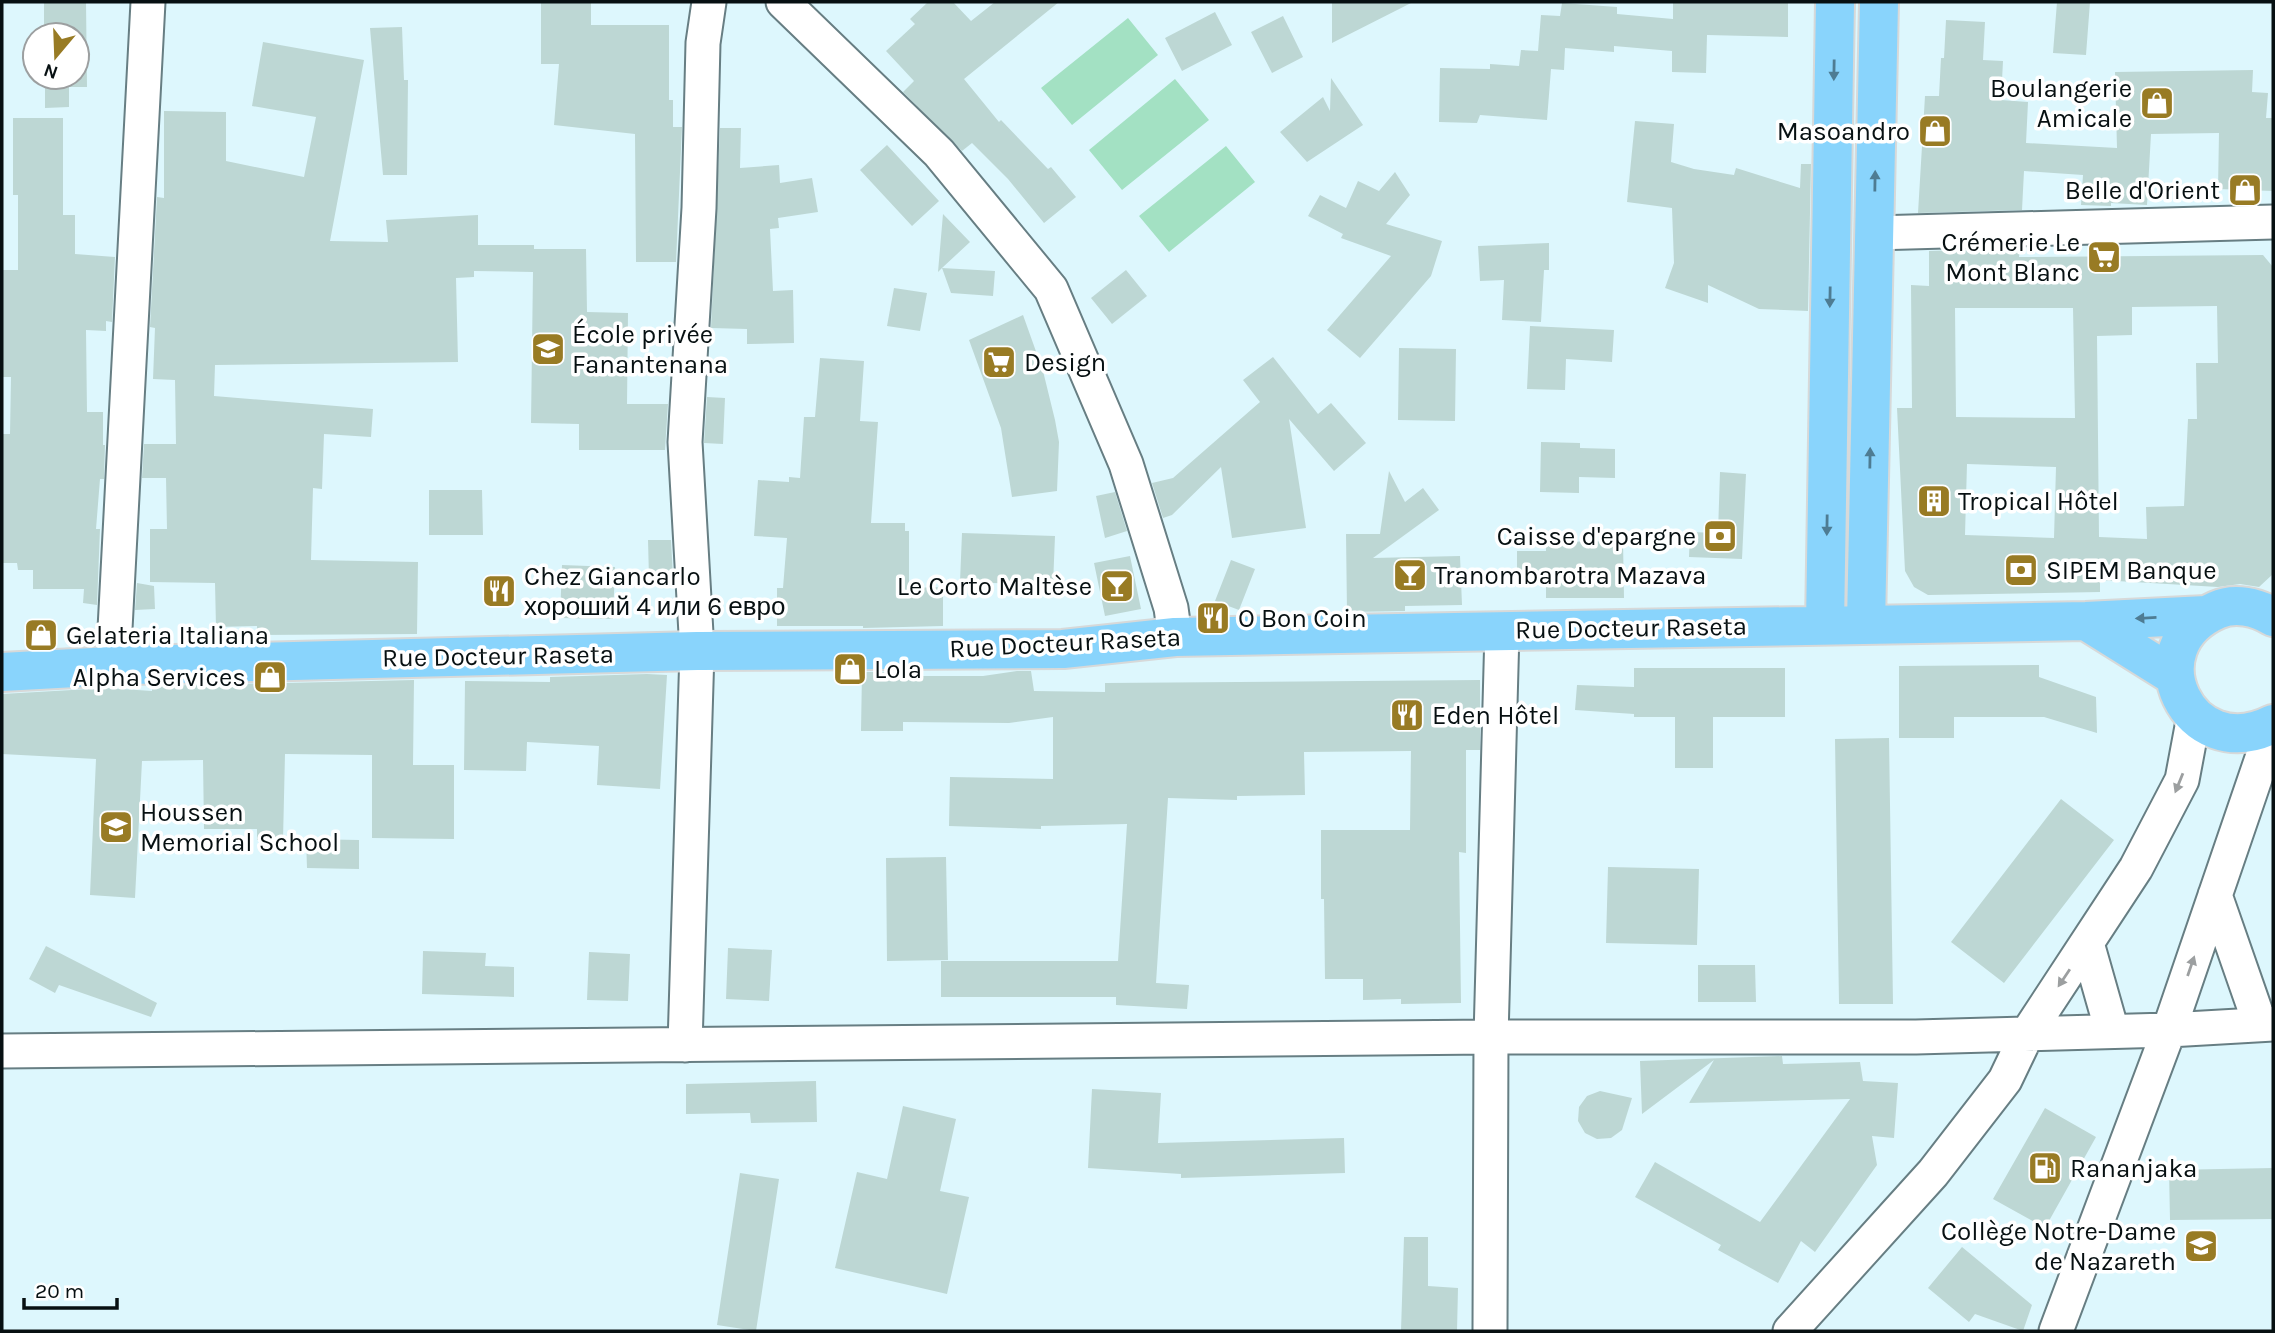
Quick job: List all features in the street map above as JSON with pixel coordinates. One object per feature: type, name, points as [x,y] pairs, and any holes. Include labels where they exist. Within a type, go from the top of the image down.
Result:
[{"type":"main road","points":[[1825,625],[1835,2]]},
{"type":"main road","points":[[1866,624],[1879,2]]},
{"type":"main road","name":"Rue Docteur Raseta","points":[[2,672],[697,651],[1063,649],[1175,637],[2086,621],[2206,615],[2222,608],[2238,606],[2255,608],[2273,616]]},
{"type":"main road","points":[[2206,615],[2192,626],[2181,641],[2175,658],[2174,676],[2180,698],[2194,716],[2218,732],[2247,734],[2273,725]]},
{"type":"main road","points":[[2086,621],[2174,676]]},
{"type":"street","points":[[113,667],[148,2]]},
{"type":"street","points":[[685,1045],[697,651],[685,442],[699,208],[703,43],[709,2]]},
{"type":"street","points":[[783,2],[939,153],[1051,289],[1126,464],[1171,608],[1175,637]]},
{"type":"street","points":[[1874,233],[2273,222]]},
{"type":"street","points":[[1490,1331],[1492,1037],[1502,631]]},
{"type":"street","points":[[1790,1331],[1933,1173],[2005,1080],[2026,1034],[2136,868],[2182,780],[2194,716]]},
{"type":"street","points":[[2056,1331],[2169,1030],[2273,725]]},
{"type":"street","points":[[2,1051],[1492,1037],[1916,1037],[2169,1030],[2267,1024],[2215,895]]},
{"type":"street","points":[[2087,943],[2112,1031]]},
{"type":"green space","points":[[1128,18],[1158,55],[1072,125],[1041,88]]},
{"type":"green space","points":[[1175,79],[1209,120],[1122,190],[1089,150]]},
{"type":"green space","points":[[1226,146],[1255,182],[1169,252],[1139,216]]},
{"type":"building","points":[[44,2],[86,2],[86,21],[44,21]]},
{"type":"building","points":[[541,2],[591,2],[591,25],[669,25],[669,100],[673,100],[673,127],[682,127],[676,262],[636,262],[635,134],[554,125],[559,64],[541,64]]},
{"type":"building","points":[[928,2],[953,2],[971,21],[995,2],[1059,2],[964,79],[999,122],[1001,120],[1048,169],[1051,167],[1076,197],[1044,223],[1008,179],[972,143],[962,151],[903,92],[914,81],[886,51],[915,24],[910,19]]},
{"type":"building","points":[[1332,2],[1411,3],[1332,43]]},
{"type":"building","points":[[1673,2],[1788,2],[1788,37],[1707,35],[1706,73],[1672,72],[1672,51],[1614,46],[1614,52],[1565,48],[1564,70],[1551,69],[1547,120],[1480,115],[1477,123],[1439,122],[1440,68],[1490,69],[1490,64],[1519,66],[1521,50],[1538,51],[1541,15],[1560,16],[1562,3],[1617,7],[1617,14],[1673,19]]},
{"type":"building","points":[[2057,2],[2090,2],[2086,55],[2053,53]]},
{"type":"building","points":[[1215,12],[1232,45],[1182,71],[1165,38]]},
{"type":"building","points":[[1283,16],[1303,57],[1272,73],[1251,32]]},
{"type":"building","points":[[1946,20],[1985,22],[1983,60],[2003,61],[2001,100],[2028,102],[2026,143],[2117,148],[2115,72],[2253,70],[2252,92],[2268,93],[2266,118],[2273,118],[2273,191],[2218,189],[2219,133],[2151,134],[2147,205],[2081,205],[2083,175],[2024,171],[2022,210],[1918,213],[1925,96],[1939,96]]},
{"type":"building","points":[[402,27],[404,80],[408,80],[407,175],[383,175],[370,28]]},
{"type":"building","points":[[263,42],[364,60],[330,241],[388,242],[386,220],[478,215],[478,245],[586,249],[587,312],[628,313],[627,404],[668,404],[665,450],[579,450],[579,424],[531,423],[533,272],[474,271],[474,277],[456,278],[458,362],[215,365],[214,396],[373,409],[371,437],[324,434],[322,489],[313,488],[311,560],[418,562],[417,634],[257,635],[257,626],[216,627],[215,583],[150,582],[150,529],[167,529],[166,478],[142,478],[144,444],[176,444],[175,380],[153,379],[155,328],[150,327],[157,197],[164,198],[164,111],[226,112],[226,161],[304,177],[316,117],[252,106]]},
{"type":"building","points":[[1331,78],[1363,125],[1307,162],[1280,132],[1323,97],[1330,111]]},
{"type":"building","points":[[45,91],[69,91],[69,107],[45,108]]},
{"type":"building","points":[[13,118],[63,118],[63,215],[75,215],[75,254],[115,257],[112,322],[106,321],[106,331],[86,330],[87,412],[103,412],[105,445],[104,479],[100,479],[96,529],[100,529],[97,605],[83,603],[84,589],[33,589],[33,570],[18,570],[17,563],[2,563],[2,434],[10,434],[11,377],[2,377],[2,270],[18,270],[18,195],[13,195]]},
{"type":"building","points":[[1635,121],[1674,124],[1671,162],[1694,169],[1734,175],[1736,168],[1800,188],[1801,164],[1811,164],[1808,311],[1759,309],[1708,285],[1708,303],[1665,288],[1674,263],[1672,208],[1627,202]]},
{"type":"building","points":[[720,128],[741,128],[740,168],[779,165],[780,183],[812,178],[818,212],[778,218],[779,228],[770,229],[773,291],[793,290],[794,343],[747,344],[747,329],[711,328]]},
{"type":"building","points":[[887,145],[939,201],[912,226],[860,170]]},
{"type":"building","points":[[1395,172],[1410,195],[1386,224],[1442,241],[1431,276],[1360,358],[1327,330],[1391,256],[1341,238],[1343,234],[1308,216],[1320,195],[1346,208],[1358,181],[1379,191]]},
{"type":"building","points":[[943,214],[970,242],[938,272]]},
{"type":"building","points":[[1549,243],[1549,270],[1544,270],[1541,322],[1502,320],[1504,280],[1480,281],[1478,246]]},
{"type":"building","points":[[2020,248],[2019,257],[2263,255],[2273,267],[2273,574],[2259,587],[2240,584],[2218,587],[2100,580],[2100,592],[1928,595],[1914,587],[1905,571],[1897,408],[1912,408],[1911,285],[1929,286],[1929,251]],"holes":[[[2217,306],[2218,363],[2196,363],[2197,419],[2188,419],[2184,506],[2146,507],[2147,539],[2099,537],[2097,336],[2132,335],[2132,307]],[[1955,308],[2073,308],[2075,418],[1956,417]],[[1967,464],[2056,467],[2054,538],[1965,535]]]},
{"type":"building","points":[[942,268],[995,271],[993,296],[951,293]]},
{"type":"building","points":[[1126,270],[1147,296],[1112,324],[1091,298]]},
{"type":"building","points":[[894,288],[927,293],[920,331],[887,326]]},
{"type":"building","points":[[1023,315],[1043,371],[1055,420],[1059,442],[1057,491],[1012,497],[1001,428],[969,340]]},
{"type":"building","points":[[1530,326],[1614,330],[1612,362],[1566,359],[1565,390],[1527,389]]},
{"type":"building","points":[[1399,348],[1456,349],[1455,421],[1398,420]]},
{"type":"building","points":[[1273,357],[1318,414],[1331,403],[1366,443],[1334,471],[1289,419],[1306,528],[1232,538],[1221,467],[1172,515],[1163,518],[1152,483],[1173,478],[1260,402],[1243,380]]},
{"type":"building","points":[[820,358],[864,361],[860,421],[878,422],[871,523],[905,523],[905,531],[909,531],[909,588],[943,587],[943,626],[777,626],[777,588],[783,588],[787,538],[754,536],[758,480],[789,482],[789,477],[800,478],[804,417],[815,417]]},
{"type":"building","points":[[707,397],[725,398],[723,444],[704,443]]},
{"type":"building","points":[[1541,442],[1580,443],[1580,448],[1615,449],[1615,478],[1579,477],[1579,493],[1540,492]]},
{"type":"building","points":[[1389,471],[1405,502],[1423,488],[1439,510],[1373,558],[1460,556],[1462,605],[1405,606],[1405,611],[1347,612],[1346,534],[1380,534]]},
{"type":"building","points":[[1720,472],[1746,474],[1742,559],[1689,557],[1690,532],[1718,533]]},
{"type":"building","points":[[429,490],[482,490],[483,535],[429,535]]},
{"type":"building","points":[[1115,492],[1127,531],[1105,538],[1096,496]]},
{"type":"building","points":[[962,533],[1055,536],[1053,585],[960,582]]},
{"type":"building","points":[[648,540],[671,540],[673,577],[649,578]]},
{"type":"building","points":[[1623,541],[1624,598],[1546,598],[1546,581],[1517,582],[1517,551],[1546,551],[1546,542]]},
{"type":"building","name":"Le Corto Maltèse","points":[[1130,556],[1141,609],[1105,616],[1094,563]]},
{"type":"building","points":[[1231,560],[1255,569],[1239,610],[1215,601]]},
{"type":"building","points":[[562,565],[615,567],[613,619],[560,618]]},
{"type":"building","points":[[137,583],[154,586],[155,609],[135,610]]},
{"type":"building","points":[[2039,665],[2039,677],[2096,697],[2097,733],[2044,717],[1954,717],[1954,738],[1899,738],[1899,666]]},
{"type":"building","points":[[1634,668],[1785,668],[1785,717],[1713,717],[1713,768],[1675,768],[1675,717],[1634,717],[1634,714],[1575,710],[1577,685],[1634,687]]},
{"type":"building","points":[[1031,671],[1034,691],[1105,692],[1105,683],[1480,680],[1480,750],[1466,750],[1466,853],[1459,852],[1461,1003],[1401,1004],[1401,999],[1363,1000],[1363,979],[1325,979],[1321,830],[1410,830],[1411,751],[1304,752],[1305,795],[1237,796],[1237,800],[1168,798],[1156,983],[1189,985],[1187,1009],[1116,1005],[1116,997],[941,997],[941,961],[1118,961],[1127,824],[1041,826],[1041,829],[949,826],[950,777],[1053,779],[1053,717],[1009,723],[903,722],[903,731],[861,731],[862,672],[904,672],[904,676],[983,676]]},
{"type":"building","points":[[667,675],[660,789],[597,785],[599,746],[527,742],[526,771],[464,770],[465,681],[550,682],[550,677]]},
{"type":"building","points":[[414,680],[413,765],[454,765],[454,839],[372,838],[372,755],[285,754],[283,840],[257,840],[257,829],[204,829],[203,760],[142,761],[135,898],[90,895],[96,759],[2,754],[2,694],[107,688],[152,691],[152,686]]},
{"type":"building","points":[[1889,738],[1893,1004],[1839,1004],[1835,739]]},
{"type":"building","points":[[2061,799],[2114,840],[2004,983],[1951,942]]},
{"type":"building","points":[[306,839],[359,840],[359,869],[307,868]]},
{"type":"building","points":[[946,857],[948,960],[887,961],[886,858]]},
{"type":"building","points":[[1608,867],[1699,869],[1697,945],[1606,943]]},
{"type":"building","points":[[46,946],[157,1003],[151,1017],[59,985],[55,993],[29,979]]},
{"type":"building","points":[[728,948],[772,950],[769,1001],[726,999]]},
{"type":"building","points":[[423,951],[486,953],[485,966],[514,967],[514,997],[422,994]]},
{"type":"building","points":[[589,952],[630,954],[628,1001],[587,1000]]},
{"type":"building","points":[[1698,965],[1755,965],[1756,1002],[1698,1002]]},
{"type":"building","points":[[1782,1056],[1783,1064],[1860,1062],[1863,1081],[1898,1083],[1894,1138],[1872,1136],[1877,1165],[1815,1252],[1801,1241],[1778,1283],[1718,1250],[1721,1245],[1635,1197],[1655,1162],[1760,1222],[1850,1099],[1689,1103],[1714,1060],[1642,1114],[1640,1061]]},
{"type":"building","points":[[816,1081],[817,1122],[751,1123],[750,1113],[686,1114],[686,1084]]},
{"type":"building","points":[[1092,1089],[1161,1093],[1158,1143],[1344,1138],[1345,1173],[1181,1178],[1181,1174],[1088,1168]]},
{"type":"building","points":[[1600,1091],[1632,1098],[1622,1130],[1611,1138],[1597,1139],[1585,1133],[1578,1121],[1579,1107],[1587,1096]]},
{"type":"building","points":[[903,1106],[956,1119],[940,1191],[969,1197],[947,1294],[835,1268],[857,1172],[887,1179]]},
{"type":"building","name":"Rananjaka","points":[[2045,1108],[2096,1137],[2045,1228],[1993,1199]]},
{"type":"building","points":[[2273,1168],[2273,1219],[2170,1220],[2169,1170]]},
{"type":"building","points":[[740,1173],[779,1179],[756,1331],[717,1325]]},
{"type":"building","points":[[1404,1237],[1428,1237],[1428,1286],[1458,1288],[1457,1331],[1401,1331]]},
{"type":"building","points":[[1962,1247],[2032,1305],[2023,1331],[1975,1314],[1969,1322],[1928,1288]]},
{"type":"place","name":"Boulangerie Amicale","points":[[2157,103]]},
{"type":"place","name":"Masoandro","points":[[1935,131]]},
{"type":"place","name":"Belle d'Orient","points":[[2245,190]]},
{"type":"place","name":"Crémerie Le Mont Blanc","points":[[2104,257]]},
{"type":"place","name":"École privée Fanantenana","points":[[548,349]]},
{"type":"place","name":"Design","points":[[999,362]]},
{"type":"place","name":"Tropical Hôtel","points":[[1934,501]]},
{"type":"place","name":"Caisse d'epargne","points":[[1720,536]]},
{"type":"place","name":"SIPEM Banque","points":[[2021,570]]},
{"type":"place","name":"Tranombarotra Mazava","points":[[1410,575]]},
{"type":"place","name":"Le Corto Maltèse","points":[[1117,586]]},
{"type":"place","name":"Chez Giancarlo хороший 4 или 6 евро","points":[[499,591]]},
{"type":"place","name":"O Bon Coin","points":[[1213,618]]},
{"type":"place","name":"Gelateria Italiana","points":[[41,635]]},
{"type":"place","name":"Lola","points":[[850,669]]},
{"type":"place","name":"Alpha Services","points":[[270,677]]},
{"type":"place","name":"Eden Hôtel","points":[[1407,715]]},
{"type":"place","name":"Houssen Memorial School","points":[[116,827]]},
{"type":"place","name":"Rananjaka","points":[[2045,1168]]},
{"type":"place","name":"Collège Notre-Dame de Nazareth","points":[[2201,1246]]}]
